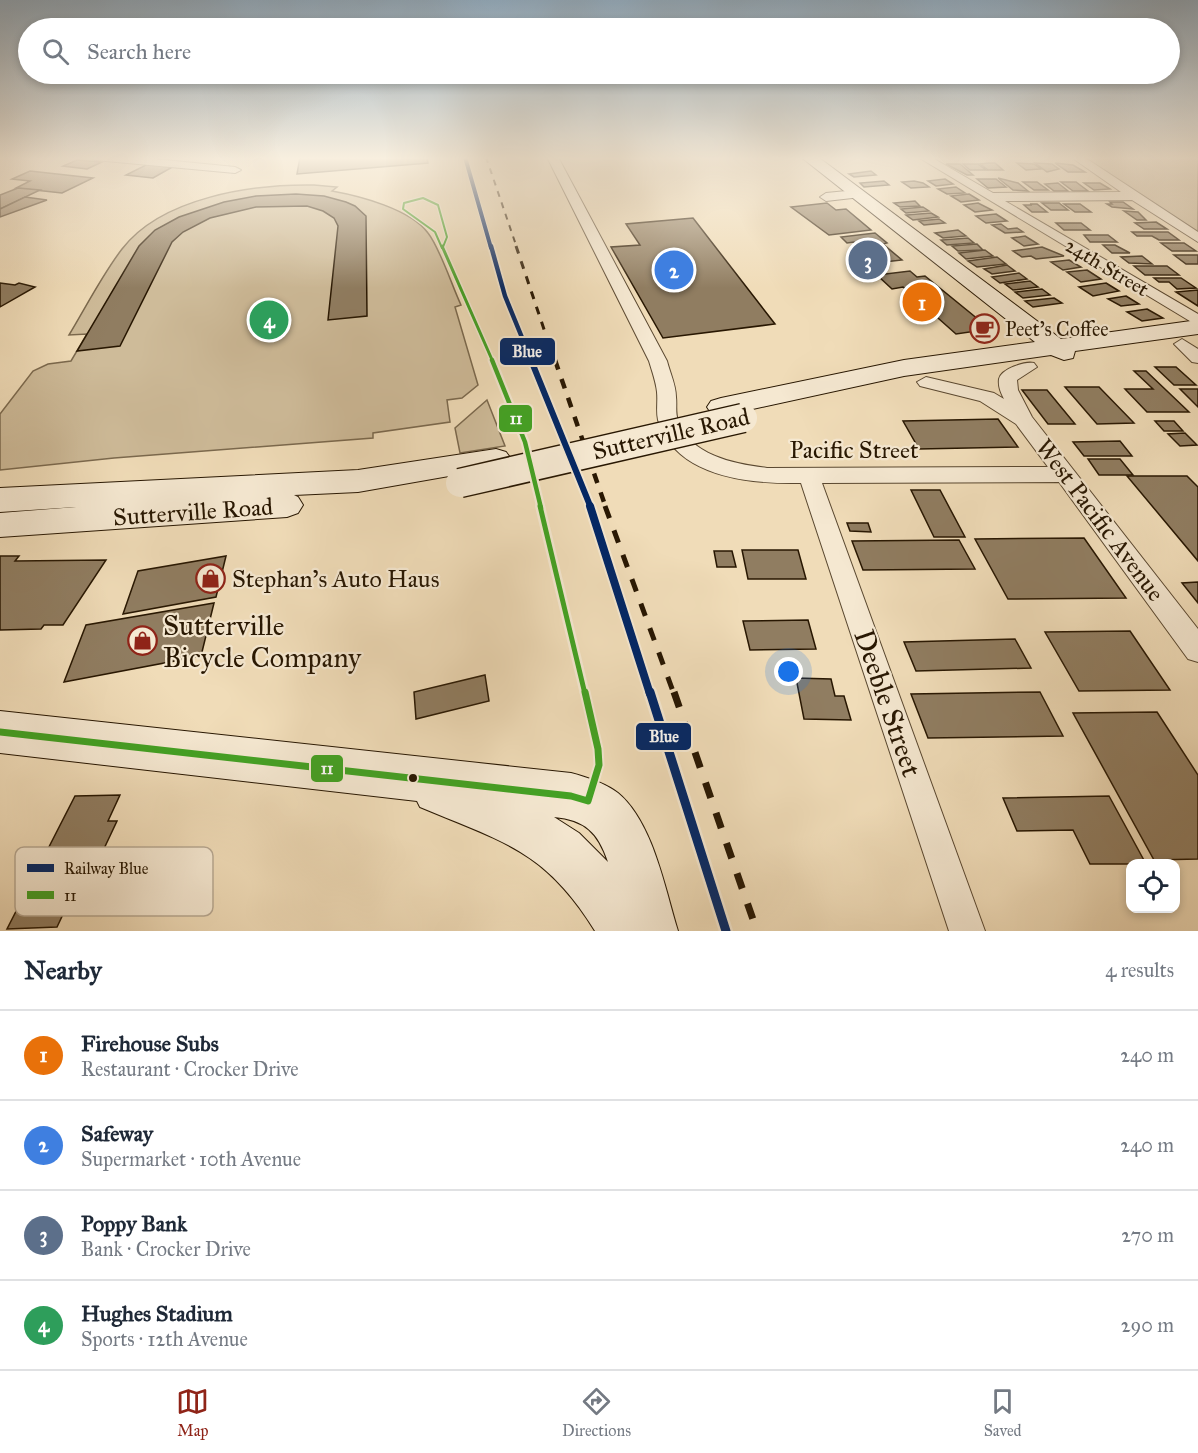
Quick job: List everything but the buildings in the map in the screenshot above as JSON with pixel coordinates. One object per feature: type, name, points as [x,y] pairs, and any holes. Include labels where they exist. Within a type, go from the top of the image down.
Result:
[{"type":"main road","points":[[848,200],[1050,357]]},
{"type":"main road","name":"Sutterville Road","points":[[0,500],[358,481],[496,459],[732,412],[926,382],[1050,357],[1195,341]]},
{"type":"main road","name":"Sutterville Road","points":[[0,525],[336,501],[460,483],[904,368],[1050,357],[1195,341]]},
{"type":"main road","points":[[0,732],[571,796],[588,801],[602,810],[621,835],[652,931]]},
{"type":"main road","points":[[405,778],[541,835],[564,852],[584,872],[625,931]]},
{"type":"street","name":"Pacific Street","points":[[575,200],[658,361],[667,395],[667,417],[673,432],[693,453],[722,468],[758,475],[1065,474]]},
{"type":"street","name":"24th Street","points":[[996,200],[1198,321]]},
{"type":"street","points":[[1141,200],[1198,238]]},
{"type":"street","name":"West Pacific Avenue","points":[[1050,357],[1008,378],[1009,390],[1023,419],[1198,650]]},
{"type":"street","name":"West Pacific Avenue","points":[[926,382],[987,397],[1023,419]]},
{"type":"street","name":"Deeble Street","points":[[809,476],[967,931]]},
{"type":"shaded area","points":[[200,200],[371,200],[409,217],[428,233],[441,257],[461,305],[455,307],[478,385],[462,398],[447,400],[450,422],[373,433],[373,438],[114,458],[0,470],[0,414],[33,371],[48,364],[71,361],[87,334],[69,335],[122,249],[139,231],[160,217]]},
{"type":"shaded area","points":[[1145,200],[1198,200],[1198,235]]},
{"type":"shaded area","points":[[487,400],[505,446],[460,453],[455,428]]},
{"type":"railway","points":[[501,200],[517,248]]},
{"type":"railway","points":[[516,246],[555,362]]},
{"type":"railway","points":[[555,360],[606,508]]},
{"type":"railway","points":[[605,506],[674,694]]},
{"type":"railway","points":[[674,692],[757,931]]},
{"type":"rail line","name":"Blue","points":[[478,200],[505,296],[591,508],[726,931]]},
{"type":"transit line","name":"11","points":[[0,732],[571,796],[588,801],[599,765],[598,749],[525,442],[468,301],[435,232],[403,209],[404,203],[414,200]]},
{"type":"transit line","name":"11","points":[[428,200],[438,205],[447,237],[443,247]]},
{"type":"place","name":"Poppy Bank","points":[[868,260]]},
{"type":"place","name":"Safeway","points":[[674,270]]},
{"type":"place","name":"Firehouse Subs","points":[[922,302]]},
{"type":"place","name":"Hughes Stadium","points":[[269,320]]},
{"type":"place","name":"Peet's Coffee","points":[[984,329]]},
{"type":"place","name":"Stephan's Auto Haus","points":[[211,579]]},
{"type":"place","name":"Sutterville Bicycle Company","points":[[142,641]]}]
